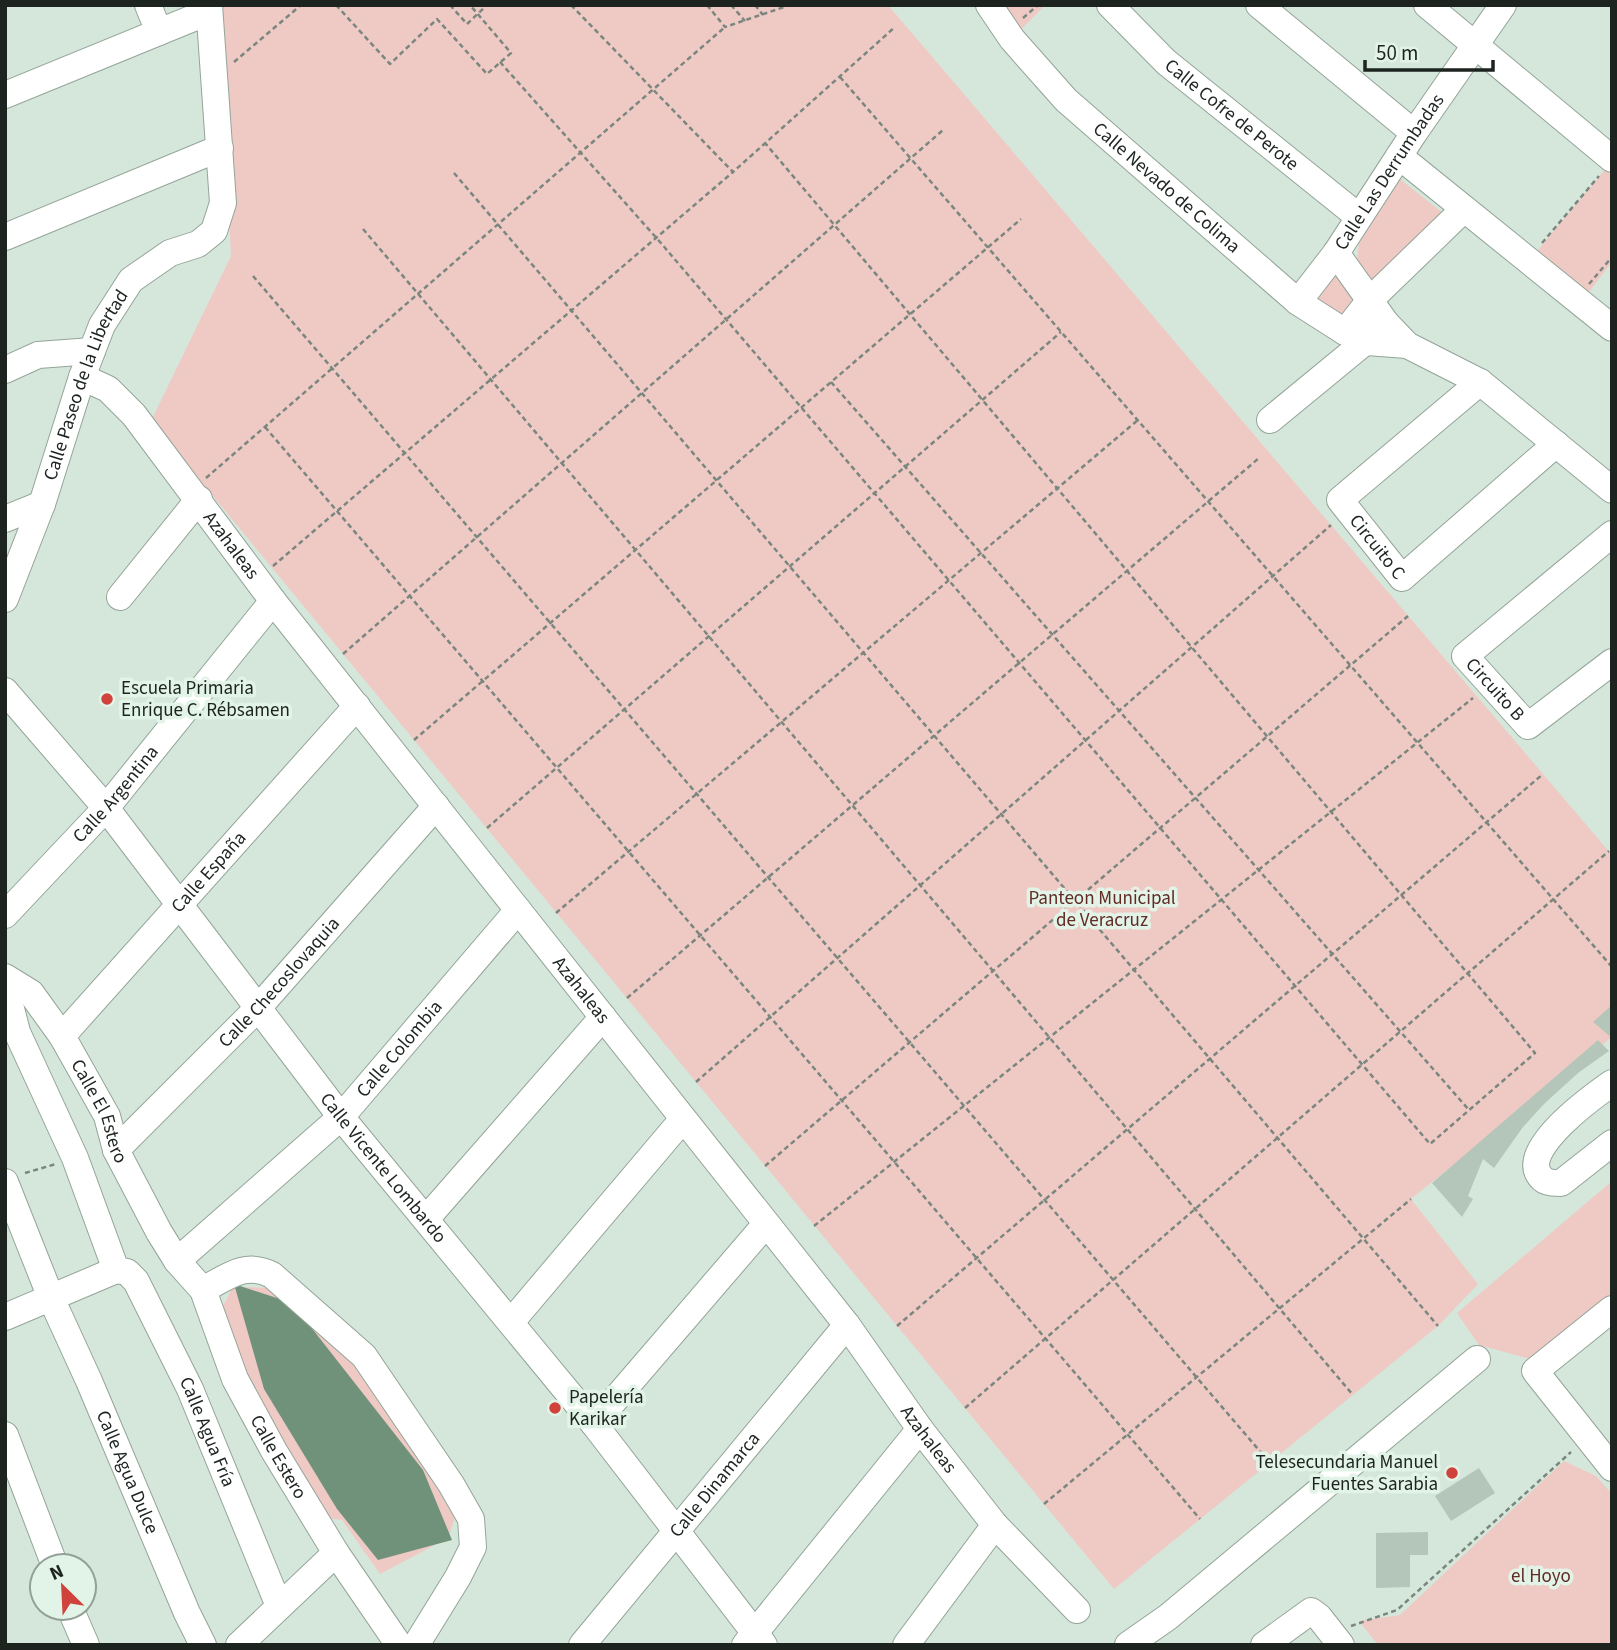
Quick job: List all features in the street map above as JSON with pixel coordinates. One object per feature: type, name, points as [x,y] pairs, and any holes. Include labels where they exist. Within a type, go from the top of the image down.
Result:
[{"type":"street","points":[[148,5],[159,32]]},
{"type":"street","name":"Calle Nevado de Colima","points":[[989,5],[1012,39],[1066,100],[1298,302],[1366,332]]},
{"type":"street","name":"Calle Cofre de Perote","points":[[1110,5],[1166,62],[1359,218]]},
{"type":"street","points":[[1259,5],[1414,133]]},
{"type":"street","points":[[1427,5],[1476,44],[1607,165]]},
{"type":"street","name":"Calle Las Derrumbadas","points":[[1298,302],[1336,253],[1414,133],[1503,5]]},
{"type":"street","points":[[5,95],[209,9]]},
{"type":"street","name":"Calle Paseo de la Libertad","points":[[5,599],[42,504],[82,377],[102,325],[131,281],[170,253],[198,244],[214,231],[222,203],[209,9]]},
{"type":"street","points":[[5,237],[220,148]]},
{"type":"street","points":[[1399,156],[1612,328]]},
{"type":"street","points":[[1270,420],[1366,332],[1370,300],[1464,209]]},
{"type":"street","points":[[1336,253],[1370,300],[1366,332]]},
{"type":"street","points":[[1366,332],[1407,345],[1480,382],[1612,490]]},
{"type":"street","points":[[5,370],[38,355],[93,351]]},
{"type":"street","name":"Azahaleas","points":[[82,377],[108,389],[200,491],[273,601],[847,1325],[920,1429],[995,1525],[1077,1610]]},
{"type":"street","name":"Circuito C","points":[[1480,382],[1340,500],[1402,578],[1556,444]]},
{"type":"street","points":[[120,597],[200,491]]},
{"type":"street","points":[[5,519],[42,504]]},
{"type":"street","name":"Circuito B","points":[[1612,534],[1465,656],[1528,726],[1612,662]]},
{"type":"street","name":"Calle Argentina","points":[[5,915],[106,808],[273,601]]},
{"type":"street","name":"Calle Vicente Lombardo","points":[[5,691],[106,808],[341,1117],[594,1424],[676,1530],[755,1641]]},
{"type":"street","name":"Calle España","points":[[62,1036],[356,706]]},
{"type":"street","name":"Calle Checoslovaquia","points":[[116,1150],[258,1008],[436,806]]},
{"type":"street","name":"Calle Colombia","points":[[177,1261],[341,1117],[518,910]]},
{"type":"street","name":"Calle El Estero","points":[[5,977],[31,993],[62,1036],[107,1116],[116,1150],[177,1261]]},
{"type":"street","points":[[5,985],[17,1032],[75,1158],[116,1270],[5,1317]]},
{"type":"street","points":[[426,1219],[603,1017]]},
{"type":"street","points":[[1612,1083],[1591,1097],[1544,1142],[1535,1159],[1536,1169],[1541,1178],[1551,1183],[1562,1183],[1612,1143]]},
{"type":"street","points":[[511,1322],[683,1119]]},
{"type":"street","name":"Calle Agua Dulce","points":[[11,1179],[51,1298],[89,1381],[181,1601],[203,1645]]},
{"type":"street","points":[[594,1424],[766,1224]]},
{"type":"street","name":"Calle Estero","points":[[177,1261],[203,1290],[235,1379],[274,1451],[336,1553],[398,1645]]},
{"type":"street","points":[[203,1290],[233,1273],[249,1268],[261,1269],[294,1293],[364,1356],[451,1484],[471,1519],[473,1547],[458,1577],[416,1645]]},
{"type":"street","name":"Calle Agua Fría","points":[[116,1270],[127,1272],[136,1281],[190,1389],[279,1605]]},
{"type":"street","points":[[1612,1309],[1535,1371],[1612,1468]]},
{"type":"street","name":"Calle Dinamarca","points":[[582,1645],[847,1325]]},
{"type":"street","points":[[1128,1645],[1168,1617],[1477,1359]]},
{"type":"street","points":[[755,1641],[920,1429]]},
{"type":"street","points":[[5,1435],[50,1552]]},
{"type":"street","points":[[906,1645],[995,1525]]},
{"type":"street","points":[[239,1645],[336,1553]]},
{"type":"street","points":[[1264,1645],[1311,1611],[1336,1639]]},
{"type":"street","points":[[76,1622],[86,1645]]},
{"type":"path","points":[[233,63],[301,5]]},
{"type":"path","points":[[336,5],[390,64],[437,19],[487,74],[511,53],[470,5]]},
{"type":"path","points":[[450,5],[467,24],[487,5]]},
{"type":"path","points":[[571,5],[733,172]]},
{"type":"path","points":[[707,5],[725,27]]},
{"type":"path","points":[[731,5],[745,21]]},
{"type":"path","points":[[755,5],[763,15]]},
{"type":"path","points":[[776,5],[780,9]]},
{"type":"path","points":[[200,491],[265,427],[725,27],[790,5]]},
{"type":"path","points":[[271,567],[733,172],[895,27]]},
{"type":"path","points":[[500,62],[657,237],[1430,1144],[1535,1053],[765,143]]},
{"type":"path","points":[[840,77],[1612,967]]},
{"type":"path","points":[[343,654],[943,130]]},
{"type":"path","points":[[1527,262],[1607,165]]},
{"type":"path","points":[[454,173],[1438,1326]]},
{"type":"path","points":[[414,740],[1021,219]]},
{"type":"path","points":[[362,229],[1353,1395]]},
{"type":"path","points":[[1576,300],[1612,257]]},
{"type":"path","points":[[253,276],[1270,1463]]},
{"type":"path","points":[[487,828],[1061,332]]},
{"type":"path","points":[[831,382],[1469,1110]]},
{"type":"path","points":[[556,913],[1138,420]]},
{"type":"path","points":[[265,427],[1200,1519]]},
{"type":"path","points":[[627,998],[1259,458]]},
{"type":"path","points":[[696,1082],[1331,525]]},
{"type":"path","points":[[765,1166],[1408,615]]},
{"type":"path","points":[[814,1226],[1476,695]]},
{"type":"path","points":[[897,1326],[1543,774]]},
{"type":"path","points":[[965,1408],[1609,851]]},
{"type":"path","points":[[11,1179],[75,1158]]},
{"type":"path","points":[[1044,1504],[1411,1199]]},
{"type":"path","points":[[1336,1639],[1397,1610],[1587,1437]]},
{"type":"green space","name":"Panteon Municipal de Veracruz","points":[[220,5],[888,5],[1612,855],[1612,1037],[1411,1199],[1478,1284],[1438,1326],[1114,1589],[151,421],[231,256],[218,19]]},
{"type":"green space","points":[[989,5],[1045,5],[1012,39]]},
{"type":"green space","points":[[1612,161],[1612,262],[1579,305],[1528,262]]},
{"type":"green space","points":[[1400,179],[1444,214],[1374,291],[1356,269],[1359,243]]},
{"type":"green space","points":[[1337,272],[1356,307],[1342,325],[1308,299]]},
{"type":"green space","points":[[1612,1181],[1612,1294],[1533,1360],[1479,1345],[1457,1313]]},
{"type":"green space","points":[[233,1287],[285,1288],[328,1316],[458,1509],[448,1538],[380,1574],[342,1520],[317,1517],[210,1330]]},
{"type":"green space","name":"el Hoyo","points":[[1564,1461],[1596,1476],[1612,1494],[1612,1645],[1378,1645],[1359,1621],[1400,1615]]},
{"type":"shaded area","points":[[234,1284],[292,1303],[423,1470],[452,1540],[378,1560],[337,1509],[264,1389]]},
{"type":"building","points":[[1612,1005],[1612,1038],[1593,1022]]},
{"type":"building","points":[[1598,1040],[1609,1051],[1578,1073],[1544,1104],[1523,1127],[1494,1168],[1483,1159],[1468,1196],[1473,1199],[1462,1217],[1432,1183]]},
{"type":"building","points":[[1479,1468],[1495,1493],[1451,1521],[1435,1496]]},
{"type":"building","points":[[1428,1532],[1428,1555],[1410,1555],[1410,1587],[1376,1588],[1376,1533]]},
{"type":"place","name":"Escuela Primaria Enrique C. Rébsamen","points":[[107,699]]},
{"type":"place","name":"Papelería Karikar","points":[[555,1408]]},
{"type":"place","name":"Telesecundaria Manuel Fuentes Sarabia","points":[[1452,1473]]}]
